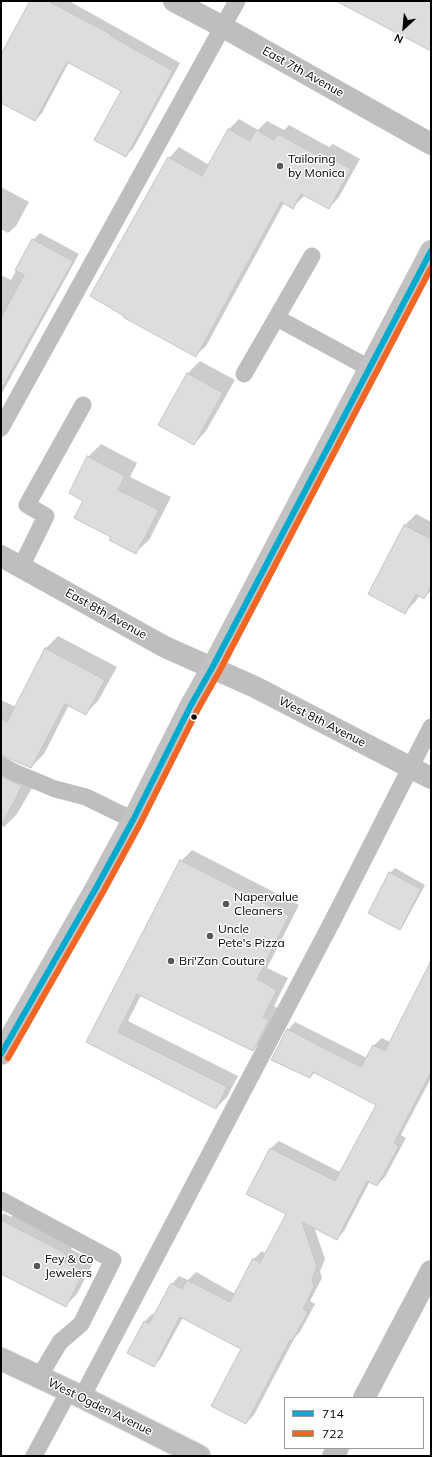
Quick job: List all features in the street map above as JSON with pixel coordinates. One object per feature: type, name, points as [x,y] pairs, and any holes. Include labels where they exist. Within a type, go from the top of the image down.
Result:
[{"type":"main road","points":[[1,1054],[133,820],[431,251]]},
{"type":"main road","name":"West Ogden Avenue","points":[[1,1359],[75,1394],[198,1456]]},
{"type":"street","name":"East 7th Avenue","points":[[174,1],[431,144]]},
{"type":"street","name":"East 8th Avenue","points":[[1,556],[165,647],[212,668]]},
{"type":"street","name":"West 8th Avenue","points":[[212,668],[255,687],[431,778]]},
{"type":"street","points":[[365,1397],[431,1271]]},
{"type":"lane","points":[[1,428],[237,1]]},
{"type":"lane","points":[[244,374],[312,256]]},
{"type":"lane","points":[[276,318],[369,368]]},
{"type":"lane","points":[[21,567],[46,516],[27,505],[83,404]]},
{"type":"lane","points":[[34,1456],[75,1394],[322,941],[431,727]]},
{"type":"lane","points":[[1,765],[14,772],[56,789],[86,797],[133,820]]},
{"type":"lane","points":[[1,1200],[113,1260],[81,1324],[60,1342],[39,1377]]},
{"type":"building","points":[[30,1],[48,1],[112,35],[111,36],[173,71],[126,157],[94,140],[121,91],[67,62],[35,121],[1,103],[1,54]]},
{"type":"building","points":[[336,1],[431,1],[431,51]]},
{"type":"building","points":[[228,129],[250,141],[256,130],[274,140],[278,134],[320,157],[322,153],[351,169],[329,209],[301,194],[293,209],[281,202],[196,357],[123,317],[124,316],[90,296],[168,157],[202,176]]},
{"type":"building","points":[[32,239],[73,261],[1,390],[1,318],[24,275],[15,270]]},
{"type":"building","points":[[187,373],[223,393],[194,445],[158,425]]},
{"type":"building","points":[[87,456],[125,476],[118,490],[159,510],[136,554],[109,540],[111,537],[74,518],[83,501],[69,493]]},
{"type":"building","points":[[404,525],[431,539],[431,586],[424,599],[416,594],[405,614],[368,594]]},
{"type":"building","points":[[45,648],[105,680],[86,715],[65,704],[31,768],[1,755],[1,719],[7,722]]},
{"type":"building","points":[[1,776],[22,786],[1,826]]},
{"type":"building","points":[[180,860],[289,916],[257,979],[277,990],[263,1017],[269,1020],[253,1051],[137,994],[118,1032],[227,1087],[216,1109],[86,1042]]},
{"type":"building","points":[[389,872],[421,889],[400,930],[368,913]]},
{"type":"building","points":[[431,961],[431,1072],[394,1143],[399,1146],[377,1186],[367,1181],[337,1240],[302,1222],[317,1267],[312,1279],[314,1287],[303,1309],[308,1312],[292,1341],[290,1340],[246,1424],[211,1406],[241,1349],[180,1317],[154,1367],[127,1353],[144,1321],[149,1324],[171,1283],[182,1289],[187,1280],[230,1302],[253,1258],[260,1263],[286,1214],[246,1194],[270,1148],[335,1181],[376,1105],[313,1072],[310,1078],[271,1060],[287,1029],[361,1067],[373,1045],[385,1051]]},
{"type":"building","name":"Fey & Co Jewelers","points":[[1,1220],[65,1253],[61,1260],[84,1272],[66,1307],[1,1274]]},
{"type":"transit line","name":"714","points":[[1,1054],[133,820],[191,705],[212,668],[431,251]]},
{"type":"transit line","name":"722","points":[[8,1058],[140,824],[198,709],[219,672],[431,268]]},
{"type":"place","name":"Tailoring by Monica","points":[[280,166]]},
{"type":"place","name":"Napervalue Cleaners","points":[[226,904]]},
{"type":"place","name":"Uncle Pete's Pizza","points":[[210,936]]},
{"type":"place","name":"Bri'Zan Couture","points":[[171,961]]},
{"type":"place","name":"Fey & Co Jewelers","points":[[37,1266]]}]
